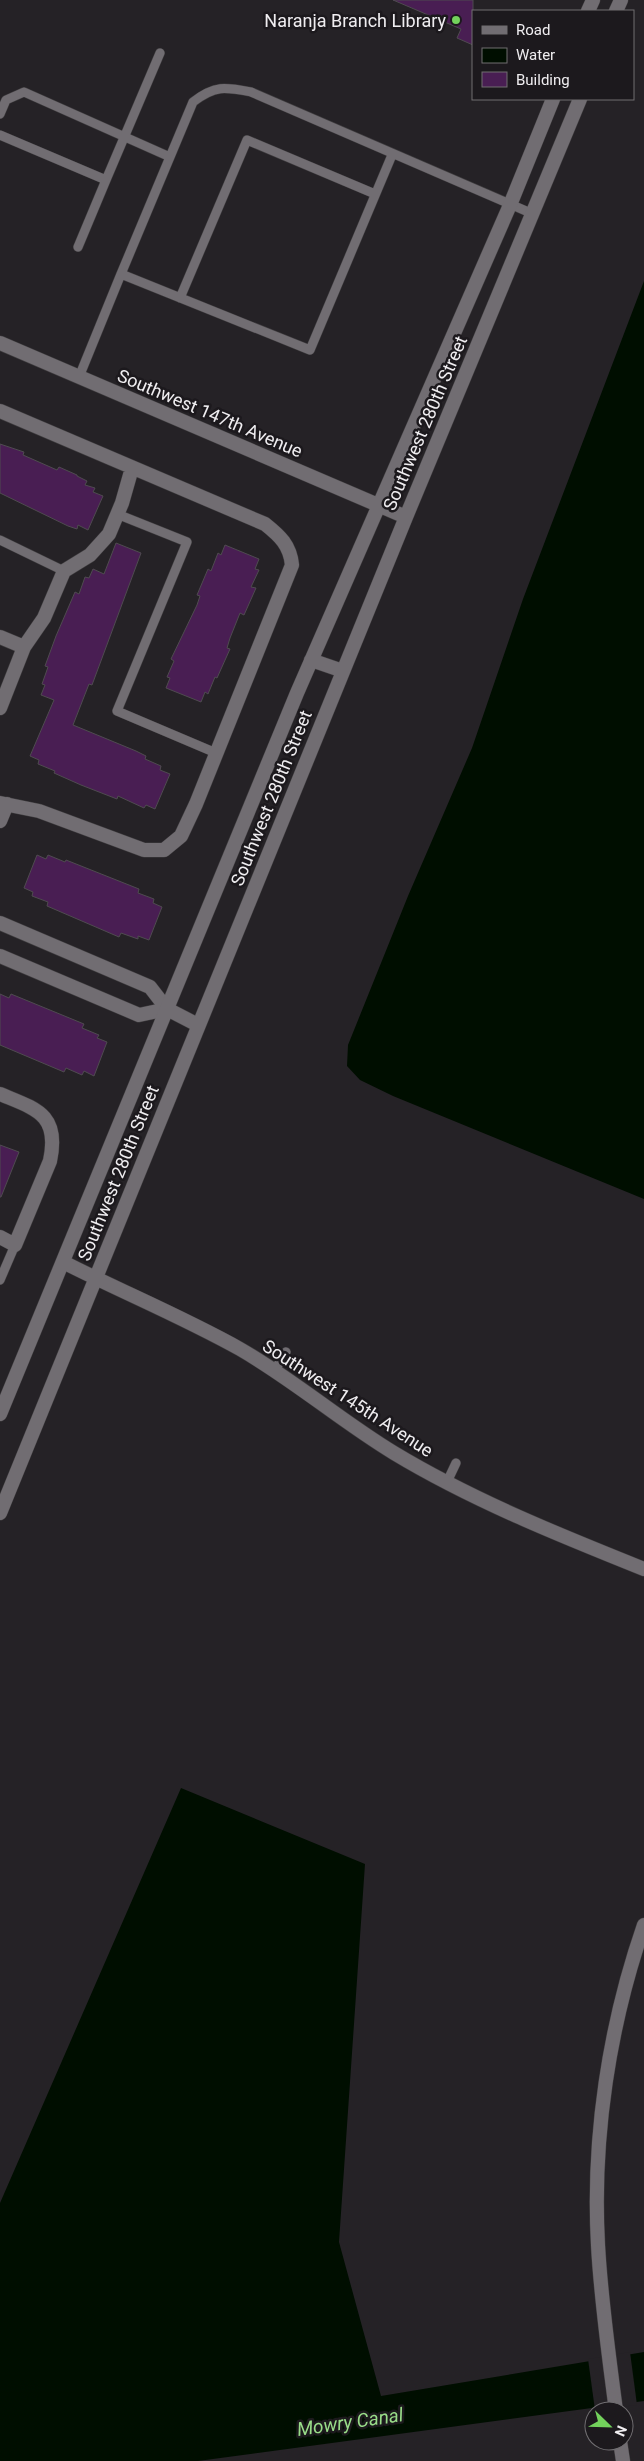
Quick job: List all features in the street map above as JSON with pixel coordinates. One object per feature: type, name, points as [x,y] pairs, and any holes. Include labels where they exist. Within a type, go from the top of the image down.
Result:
[{"type":"street","name":"Southwest 280th Street","points":[[0,1414],[311,660],[510,205],[553,100]]},
{"type":"street","name":"Southwest 280th Street","points":[[0,1513],[406,517],[580,100]]},
{"type":"street","name":"Southwest 147th Avenue","points":[[0,343],[406,517]]},
{"type":"street","points":[[0,411],[265,524],[286,543],[291,554],[292,565],[181,836],[164,850],[144,850],[39,811],[3,804],[0,821]]},
{"type":"street","points":[[0,708],[6,675],[44,618],[64,571],[90,555],[109,534],[118,514],[132,468]]},
{"type":"street","points":[[0,636],[24,647]]},
{"type":"street","points":[[311,660],[343,671]]},
{"type":"street","points":[[0,923],[150,987],[167,1009],[198,1025]]},
{"type":"street","points":[[0,956],[139,1015],[167,1009]]},
{"type":"street","points":[[0,1094],[38,1110],[45,1118],[52,1148],[50,1161],[15,1244],[0,1238]]},
{"type":"street","name":"Southwest 145th Avenue","points":[[63,1262],[95,1279],[181,1318],[274,1371],[381,1445],[447,1482],[540,1526],[644,1569]]},
{"type":"street","points":[[615,2401],[597,2224],[601,2129],[606,2081],[618,2017],[644,1925]]},
{"type":"lane","points":[[78,247],[160,53]]},
{"type":"lane","points":[[79,377],[120,274],[193,102],[205,92],[219,88],[250,92],[533,214]]},
{"type":"lane","points":[[0,114],[6,100],[24,92],[170,157]]},
{"type":"lane","points":[[0,135],[106,180]]},
{"type":"lane","points":[[180,298],[247,140],[375,194]]},
{"type":"lane","points":[[120,274],[310,350],[392,154]]},
{"type":"lane","points":[[118,514],[187,542],[117,711],[216,753]]},
{"type":"lane","points":[[0,540],[64,571]]},
{"type":"lane","points":[[0,1280],[15,1244]]},
{"type":"lane","points":[[274,1371],[286,1352]]},
{"type":"lane","points":[[447,1482],[456,1463]]},
{"type":"water","points":[[644,281],[644,1199],[393,1096],[360,1080],[347,1066],[348,1045],[408,896],[472,748],[523,599]]},
{"type":"water","name":"Mowry Canal","points":[[181,1788],[365,1864],[339,2242],[381,2396],[644,2352],[644,2401],[584,2401],[584,2409],[198,2461],[0,2461],[0,2203]]},
{"type":"pier","points":[[630,2352],[637,2405],[634,2405],[634,2401],[594,2401],[588,2359]]},
{"type":"building","name":"Naranja Branch Library","points":[[393,0],[473,0],[472,45],[457,38],[461,29]]},
{"type":"building","points":[[0,444],[24,452],[23,455],[57,470],[59,467],[77,475],[87,481],[85,485],[95,488],[93,492],[103,496],[88,530],[78,525],[77,529],[68,526],[0,493]]},
{"type":"building","points":[[116,543],[141,553],[92,685],[89,684],[73,725],[146,756],[145,759],[161,766],[160,770],[170,774],[155,809],[146,805],[144,808],[118,796],[117,799],[81,785],[38,764],[39,760],[30,756],[54,700],[41,695],[45,685],[42,684],[48,667],[45,666],[56,636],[75,592],[79,594],[85,577],[89,578],[93,569],[104,574]]},
{"type":"building","points":[[225,545],[259,559],[255,569],[259,570],[251,587],[256,588],[244,615],[240,613],[230,638],[227,648],[230,649],[217,678],[215,677],[208,694],[205,692],[201,702],[166,688],[170,678],[167,677],[174,661],[171,659],[197,605],[200,596],[197,595],[208,569],[211,571],[218,553],[221,555]]},
{"type":"building","points":[[37,855],[46,859],[48,855],[65,862],[66,860],[139,889],[138,893],[154,899],[153,903],[162,907],[149,940],[138,936],[138,939],[121,933],[119,937],[47,906],[48,902],[32,896],[33,892],[24,888]]},
{"type":"building","points":[[0,994],[9,998],[11,994],[84,1024],[82,1028],[99,1035],[97,1038],[107,1042],[94,1076],[84,1071],[82,1075],[66,1068],[64,1072],[0,1045]]},
{"type":"building","points":[[0,1145],[19,1152],[1,1197],[0,1197]]},
{"type":"place","name":"Naranja Branch Library","points":[[456,20]]}]
